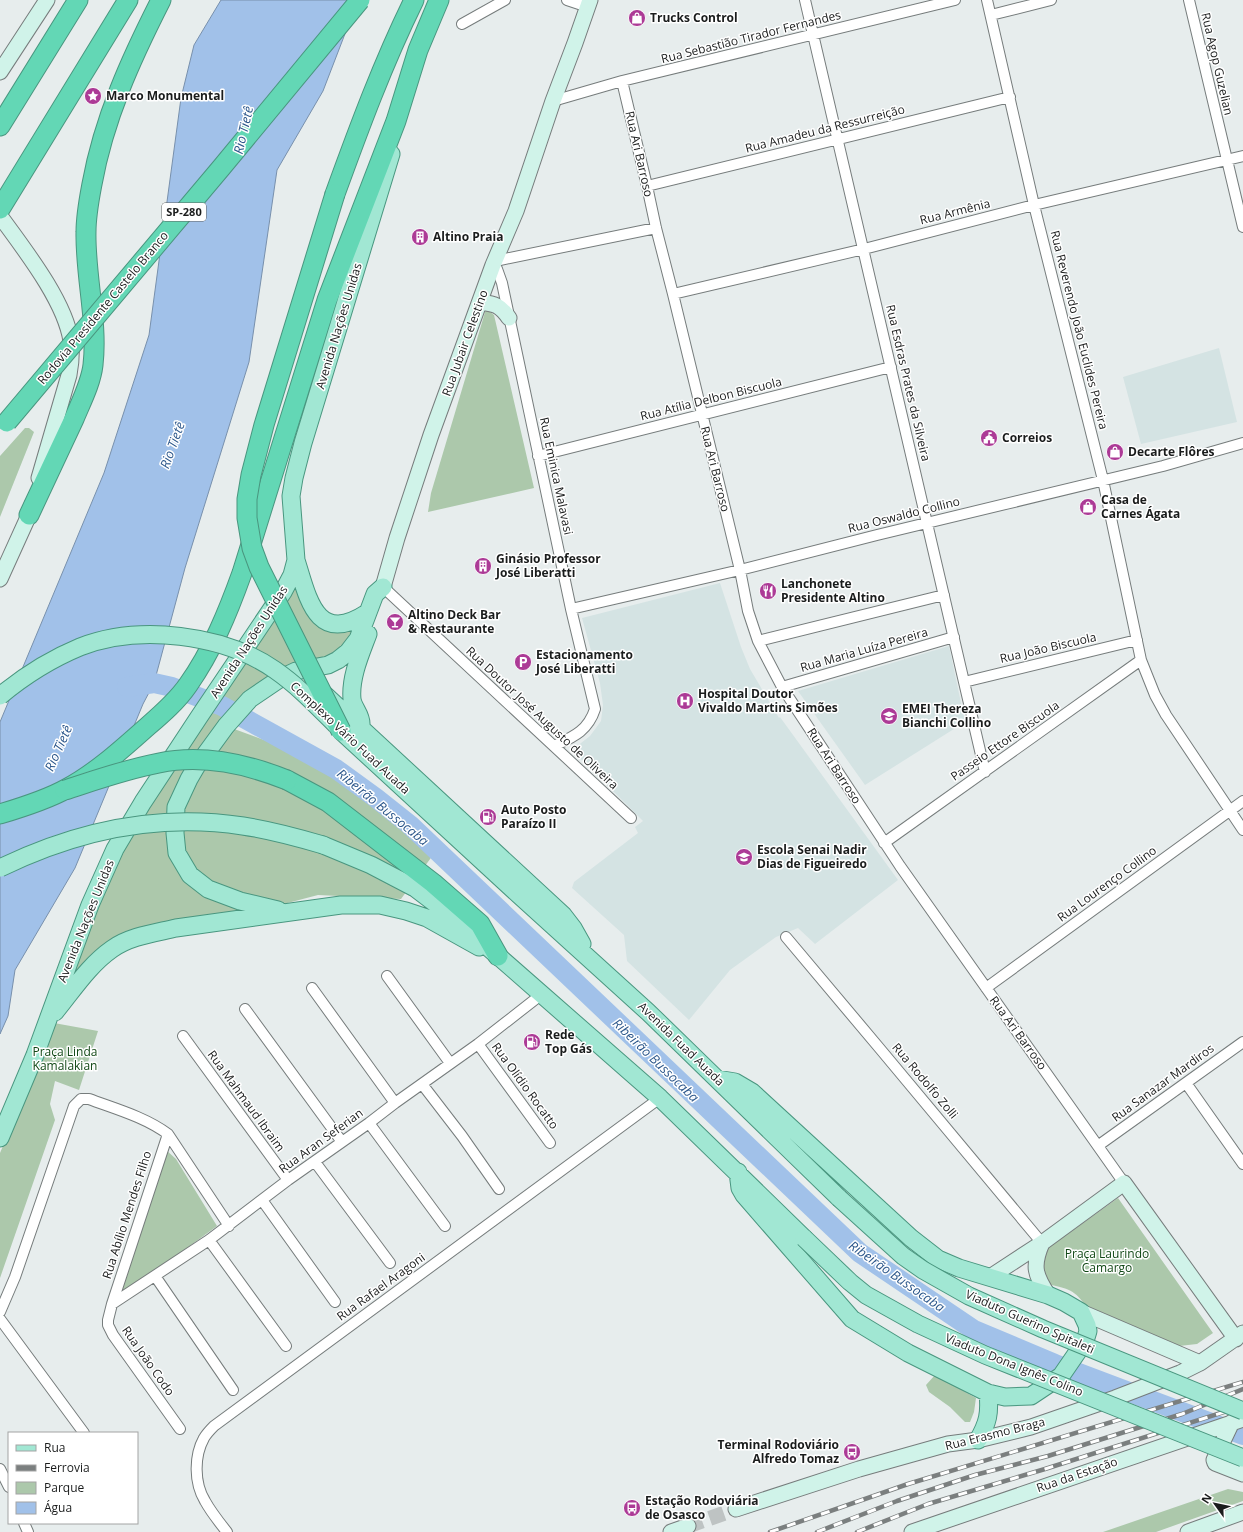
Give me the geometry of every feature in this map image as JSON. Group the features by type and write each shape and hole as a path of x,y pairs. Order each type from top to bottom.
{"highway":[{"path":"0,126 78,0"},
{"path":"0,209 128,0"},
{"path":"29,515 90,379 94,351 86,231 87,214 96,164 104,132 124,77 161,0"},
{"name":"Rodovia Presidente Castelo Branco","path":"4,426 360,0"},
{"path":"341,731 259,567 252,548 247,518 247,498 251,475 264,425 335,194 362,119 396,38 414,0"},
{"name":"Avenida Nações Unidas","path":"396,121 418,50 439,0"},
{"path":"65,790 102,765 175,701 187,686 219,631 230,608 242,573 327,300 396,121"},
{"path":"0,814 65,790 159,763 211,760 246,766 287,780 328,802 434,883 480,924 498,956"}],"main road":[{"path":"0,72 47,0"},
{"name":"Rua Jubair Celestino","path":"383,587 414,486 494,263 516,211 553,101 554,80 579,1"},
{"name":"Avenida Nações Unidas","path":"0,1138 35,1055 90,904 115,849 143,802 283,592 292,575 296,560 292,502 294,478 303,443 387,170 393,144 396,121"},
{"path":"0,216 27,252 54,298 65,322 71,346 69,375 29,515 0,579"},
{"path":"480,302 492,304 502,308 509,318"},
{"path":"296,560 315,613 323,620 333,623 347,623 355,621 367,613"},
{"path":"288,913 240,901 208,888 190,875 177,853 175,833 176,807 189,779 226,726 250,699 281,678 296,670 328,664 338,660 348,652 358,639 375,594 383,587"},
{"path":"361,729 361,720 353,705 352,688 360,655 383,587"},
{"name":"Complexo Vário Fuad Auada","path":"0,696 48,662 81,647 108,640 134,636 174,635 225,646 252,657 274,670 302,690 341,731 518,895"},
{"path":"296,670 334,702 361,729 563,915 588,956"},
{"path":"0,868 30,853 98,832 145,823 190,822 243,826 284,834 323,845 371,864 414,888 457,920 660,1098 738,1172 740,1188 744,1196 852,1319 908,1353 988,1393 1005,1397 1031,1396 1066,1370 1085,1341 1088,1332 1085,1318 1081,1312"},
{"name":"Avenida Fuad Auada","path":"518,895 588,956 648,1012 839,1198"},
{"path":"45,1026 94,963 113,948 130,940 176,928 341,906 380,905 427,918 468,942 498,956"},
{"path":"718,1079 735,1082 752,1092 910,1238 938,1259 959,1268 1048,1295 1081,1312 1200,1363"},
{"name":"Viaduto Dona Ignês Colino","path":"738,1172 804,1238 850,1282 866,1295 918,1324 985,1355 1243,1458"},
{"path":"990,1277 1042,1243 1124,1183"},
{"name":"Rua Ari Barroso","path":"1124,1183 1239,1336"},
{"name":"Viaduto Guerino Spitaleti","path":"839,1198 884,1240 923,1270 969,1296 1043,1329 1234,1422"},
{"path":"1042,1243 1036,1258 1036,1271 1038,1281 1048,1295"},
{"name":"Rua Erasmo Braga","path":"736,1510 859,1469 948,1444 978,1440 1031,1427 1180,1373 1200,1363 1239,1336"},
{"path":"978,1440 986,1427 989,1414 988,1393"},
{"path":"1234,1422 1214,1460 1215,1463 1243,1474"},
{"name":"Rua da Estação","path":"912,1532 1234,1422"},
{"path":"1188,1532 1243,1512"},
{"path":"671,1532 688,1526"}],"street":[{"path":"462,24 505,0"},
{"name":"Rua Esdras Prates da Silveira","path":"805,0 839,140 985,772"},
{"name":"Rua Sebastião Tirador Fernandes","path":"553,101 622,81 955,0"},
{"name":"Rua Reverendo João Euclides Pereira","path":"987,0 1034,205 1103,480 1141,660 1155,694 1166,715 1243,830"},
{"path":"991,15 1051,0"},
{"name":"Rua Agop Guzelian","path":"1189,0 1243,227"},
{"name":"Rua Ari Barroso","path":"622,81 656,228 740,570 748,611 758,641 782,687 884,843 1099,1145 1124,1183"},
{"name":"Rua Amadeu da Ressurreição","path":"647,186 1010,97"},
{"name":"Rua Armênia","path":"673,294 864,249 1034,205 1243,156"},
{"path":"494,263 656,228"},
{"name":"Rua Eminica Malavasi","path":"494,263 502,283 571,609 594,709 593,715 582,732 554,746"},
{"name":"Rua Atília Delbon Biscuola","path":"538,456 891,367"},
{"name":"Rua Oswaldo Collino","path":"571,609 740,570 1163,466 1243,444"},
{"name":"Rua Doutor José Augusto de Oliveira","path":"383,587 631,818"},
{"path":"758,641 944,595"},
{"name":"Rua Maria Luíza Pereira","path":"782,687 954,637"},
{"name":"Rua João Biscuola","path":"964,682 1137,640"},
{"name":"Passeio Ettore Biscuola","path":"884,843 1141,660"},
{"name":"Rua Lourenço Collino","path":"986,988 1243,801"},
{"name":"Rua Rodolfo Zolli","path":"786,938 882,1050 1042,1243"},
{"path":"387,976 450,1064"},
{"path":"312,988 395,1103"},
{"name":"Rua Aran Seferian","path":"112,1304 229,1226 288,1180 478,1044 542,994"},
{"path":"245,1009 342,1142"},
{"name":"Rua Mahmaud Ibraim","path":"183,1036 288,1180"},
{"name":"Rua Sanazar Mardiros","path":"1099,1145 1243,1042"},
{"name":"Rua Olídio Rocatto","path":"478,1044 550,1143"},
{"path":"1186,1083 1243,1164"},
{"path":"422,1084 462,1136 499,1189"},
{"name":"Rua Rafael Aragoni","path":"227,1532 204,1500 198,1484 197,1465 199,1450 205,1436 214,1426 660,1098"},
{"path":"0,1312 14,1277 74,1106 81,1099 89,1099 146,1120 168,1134 229,1226"},
{"path":"368,1123 445,1226"},
{"name":"Rua Abílio Mendes Filho","path":"112,1304 168,1134"},
{"path":"315,1162 390,1263"},
{"path":"262,1200 335,1302"},
{"path":"209,1240 286,1346"},
{"path":"154,1276 233,1390"},
{"name":"Rua João Codo","path":"112,1304 108,1325 113,1335 180,1429"},
{"path":"0,1319 83,1432"},
{"path":"0,1469 8,1486"}],"shaded area":[{"path":"1219,348 1237,422 1141,444 1123,377"},
{"name":"Escola Senai Nadir Dias de Figueiredo","path":"720,583 741,647 750,669 779,718 780,717 898,880 815,944 798,928 776,937 730,970 689,1020 627,961 624,935 572,888 574,882 638,833 635,827 643,821 572,750 590,736 601,721 603,705 600,683 582,618"},
{"name":"EMEI Thereza Bianchi Collino","path":"949,646 965,722 865,785 798,691"}],"green space":[{"path":"486,309 494,315 534,488 428,512 431,493"},
{"path":"25,428 29,428 34,432 0,517 0,456"},
{"path":"292,575 315,613 355,621 348,652 296,671 226,726 299,753 374,803 433,855 401,899 318,895 219,921 130,940 45,1026 90,905"},
{"name":"Praça Linda Kamalakian","path":"54,1023 98,1031 79,1090 55,1081 50,1104 55,1120 0,1278 0,1153"},
{"path":"166,1150 176,1159 217,1226 124,1294 120,1295"},
{"name":"Praça Laurindo Camargo","path":"1118,1198 1213,1333 1197,1344 1170,1347 1087,1308 1075,1293 1061,1287 1048,1284 1041,1272 1045,1250"},
{"path":"935,1375 976,1398 974,1412 970,1422 965,1422 950,1407 929,1392 926,1385"},
{"path":"1228,1489 1243,1492 1243,1501 1156,1532 1103,1532"}],"water":[{"name":"Rio Tietê","path":"221,0 358,0 323,91 277,170 249,362 185,568 154,683 143,704 75,868 15,970 8,1016 0,1034 0,722 104,473 149,335 181,98 194,45"}],"waterway":[{"name":"Ribeirão Bussocaba","path":"127,687 154,683 172,687 222,706 336,769 376,798 410,825 860,1253 974,1330 1055,1364 1243,1435"}],"tunnel":[{"path":"688,1526 736,1509"}],"railway":[{"path":"770,1532 908,1484 1243,1382"},
{"path":"817,1532 897,1501 975,1475 1048,1456 1182,1414 1243,1389"},
{"path":"857,1532 928,1504 1045,1469 1243,1406"}],"place":[{"name":"Trucks Control","path":"637,18"},
{"name":"Marco Monumental","path":"93,96"},
{"name":"Altino Praia","path":"420,237"},
{"name":"Correios","path":"989,438"},
{"name":"Decarte Flôres","path":"1115,452"},
{"name":"Casa de Carnes Ágata","path":"1088,507"},
{"name":"Ginásio Professor José Liberatti","path":"483,566"},
{"name":"Lanchonete Presidente Altino","path":"768,591"},
{"name":"Altino Deck Bar & Restaurante","path":"395,622"},
{"name":"Estacionamento José Liberatti","path":"523,662"},
{"name":"Hospital Doutor Vivaldo Martins Simões","path":"685,701"},
{"name":"EMEI Thereza Bianchi Collino","path":"889,716"},
{"name":"Auto Posto Paraízo II","path":"488,817"},
{"name":"Escola Senai Nadir Dias de Figueiredo","path":"744,857"},
{"name":"Rede Top Gás","path":"532,1042"},
{"name":"Terminal Rodoviário Alfredo Tomaz","path":"852,1452"},
{"name":"Estação Rodoviária de Osasco","path":"632,1508"}]}
